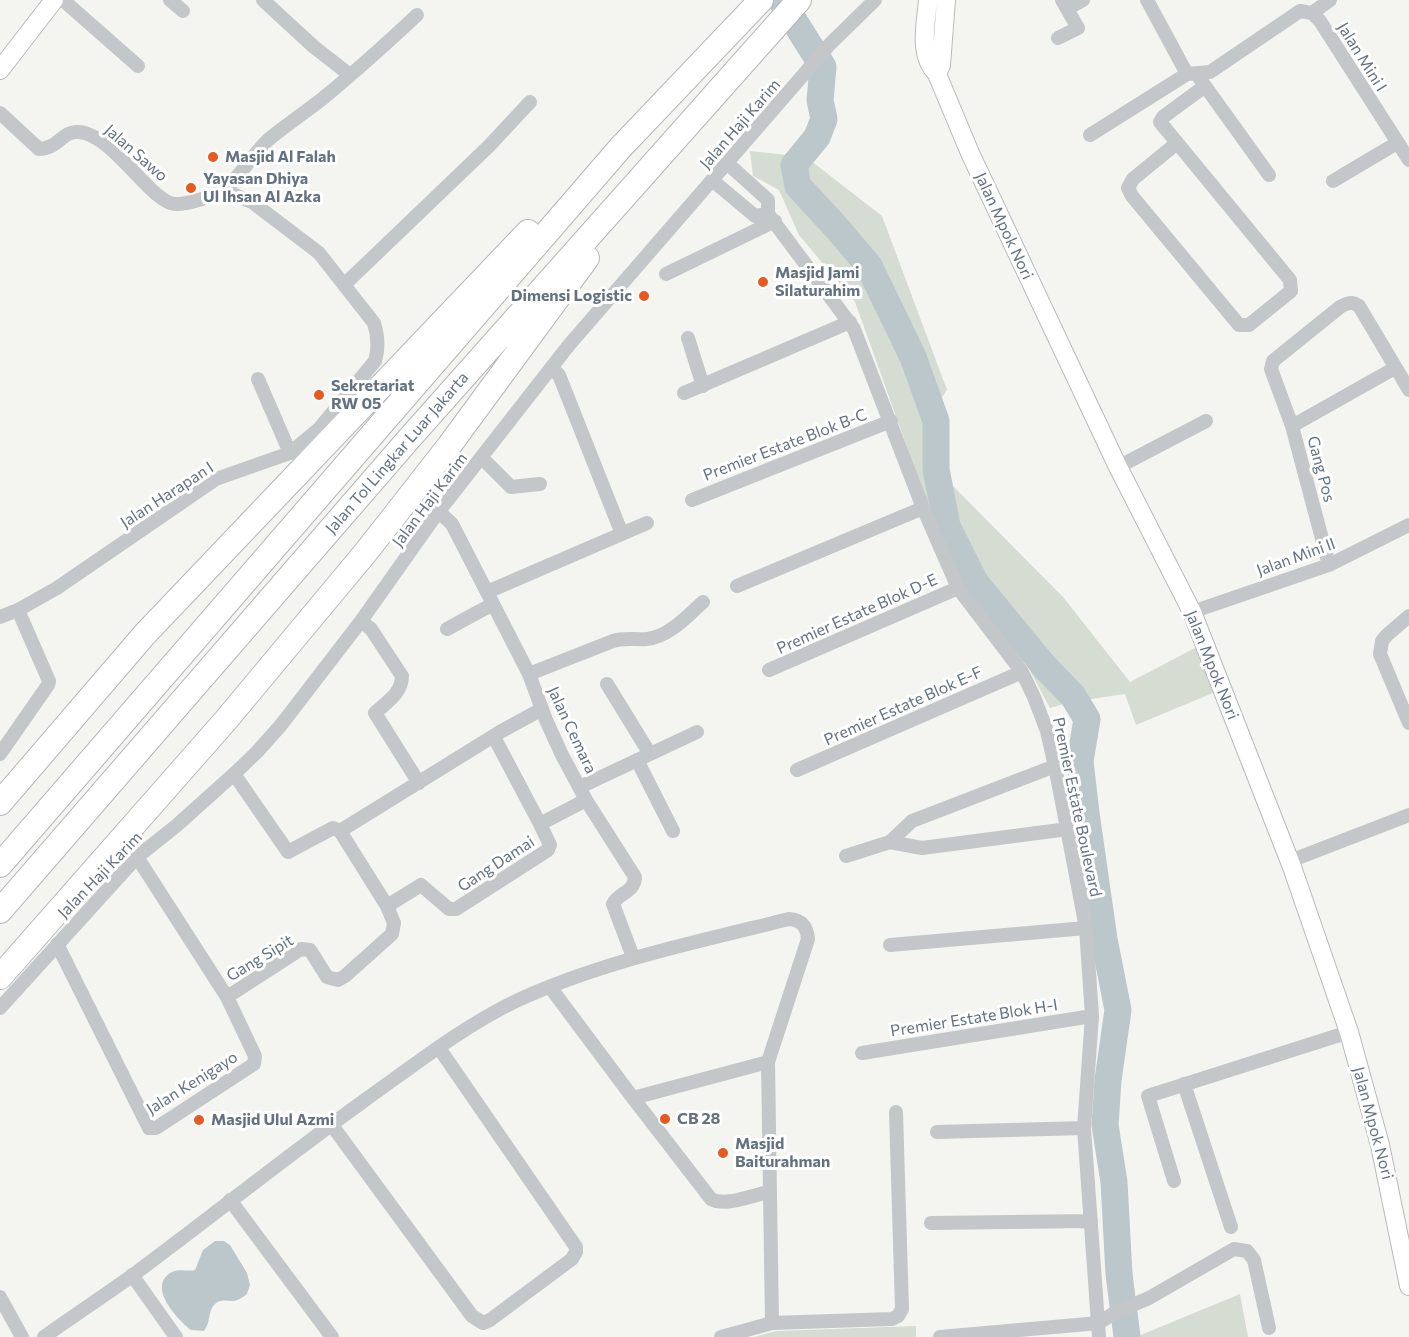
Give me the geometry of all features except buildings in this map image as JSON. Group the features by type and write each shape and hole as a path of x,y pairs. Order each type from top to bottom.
{"highway":[{"name":"Jalan Tol Lingkar Luar Jakarta","path":"0,911 407,441 799,0"},
{"name":"Jalan Tol Lingkar Luar Jakarta","path":"0,865 621,147 754,8"},
{"path":"0,977 226,720 366,552 449,446 681,131"},
{"path":"0,803 145,634 212,563 522,236 621,147"}],"main road":[{"path":"2,61 54,0"},
{"path":"915,0 925,50"},
{"path":"925,50 928,0"},
{"path":"938,74 941,65 946,0"},
{"name":"Jalan Mpok Nori","path":"925,50 930,67 938,74 970,153 1118,467 1192,612 1291,864 1349,1032 1380,1145 1409,1286"}],"street":[{"path":"63,0 138,66"},
{"path":"170,0 183,11"},
{"path":"263,0 314,48 350,75"},
{"name":"Jalan Haji Karim","path":"0,1008 137,857 176,826 234,774 281,725 361,621 439,512 551,368 830,44 875,0"},
{"path":"1058,39 1078,28 1064,4 1083,0"},
{"path":"1147,0 1192,74 1205,86 1269,175"},
{"path":"1090,135 1192,74 1210,72 1300,11 1312,13 1330,0"},
{"name":"Jalan Mini I","path":"1312,13 1320,21 1409,160"},
{"path":"225,191 268,140 350,75 417,15"},
{"path":"1177,143 1133,179 1128,188 1132,196 1239,325 1249,325 1291,291 1290,280 1160,122 1160,119 1205,86"},
{"path":"345,284 489,146 530,102"},
{"name":"Jalan Sawo","path":"0,113 39,149 49,149 73,132 89,134 112,150 163,199 169,202 183,203 225,191"},
{"path":"1333,181 1397,143"},
{"name":"Premier Estate Boulevard","path":"727,163 768,200 771,218 850,322 891,421 923,508 958,588 1022,672 1047,731 1086,928 1092,1016 1084,1128 1100,1337"},
{"path":"712,180 754,216 771,218"},
{"name":"Jalan Harapan I","path":"0,616 18,610 57,588 216,479 290,453 319,429 375,361 378,336 374,323 319,253 252,202 225,191"},
{"path":"666,274 752,232 771,218"},
{"path":"1292,426 1271,369 1273,361 1340,307 1351,303 1359,306 1409,390"},
{"path":"684,393 850,322"},
{"path":"688,338 704,386"},
{"path":"551,368 559,375 622,534"},
{"name":"Gang Pos","path":"1329,565 1292,426 1395,368"},
{"path":"258,379 290,453"},
{"name":"Premier Estate Blok B-C","path":"692,500 891,421"},
{"path":"1118,467 1206,422"},
{"path":"482,458 511,487 540,484"},
{"path":"737,586 923,508"},
{"name":"Jalan Cemara","path":"439,512 452,524 529,674 553,737 583,794 635,877 632,887 613,904 633,957"},
{"path":"447,629 490,598 647,523"},
{"name":"Jalan Mini II","path":"1192,612 1329,565 1409,525"},
{"name":"Premier Estate Blok D-E","path":"769,670 958,588"},
{"path":"529,674 613,641 627,638 648,639 659,635 681,622 703,602"},
{"path":"0,754 49,681 18,610"},
{"path":"1409,616 1382,641 1380,654 1409,723"},
{"path":"361,621 371,629 402,676 399,690 376,712 418,783"},
{"name":"Premier Estate Blok E-F","path":"797,770 1022,672"},
{"path":"607,684 644,757 673,831"},
{"path":"340,831 542,709"},
{"name":"Gang Damai","path":"387,906 421,885 449,909 456,909 548,850 550,845 540,824 583,794 644,757 697,732"},
{"path":"494,737 540,824"},
{"path":"846,856 890,842 912,821 1055,766"},
{"path":"234,774 288,852 333,828 340,831 387,906"},
{"path":"1291,864 1409,814"},
{"path":"1291,864 1409,824"},
{"path":"890,842 922,848 1068,829"},
{"name":"Jalan Kenigayo","path":"57,944 147,1126 152,1129 254,1064 255,1056 226,997 137,857"},
{"name":"Gang Sipit","path":"226,997 302,949 310,950 327,977 338,980 392,934 394,923 387,906"},
{"path":"44,1337 132,1275 331,1124 439,1048 497,1012 550,987 633,957 789,919 804,925 807,943 768,1062 772,1323"},
{"path":"890,945 1086,928"},
{"path":"550,987 711,1199 723,1202 769,1192"},
{"name":"Premier Estate Blok H-I","path":"862,1053 1092,1016"},
{"path":"1174,1181 1148,1096 1349,1032"},
{"path":"331,1124 472,1316 483,1323 490,1320 572,1259 576,1247 439,1048"},
{"path":"633,1098 768,1062"},
{"path":"1184,1084 1231,1227"},
{"path":"721,1337 772,1323 892,1319 901,1312 896,1112"},
{"path":"937,1132 1084,1128"},
{"path":"230,1200 332,1337"},
{"path":"931,1223 1091,1221"},
{"path":"940,1337 1099,1323 1114,1313 1149,1298 1234,1249 1247,1251 1254,1260 1269,1328"},
{"path":"132,1275 176,1337"},
{"path":"0,1297 22,1337"}],"shaded area":[{"path":"750,151 806,157 882,216 947,390 935,407 952,485 1063,597 1130,682 1197,647 1213,693 1136,725 1125,694 1071,702 1050,708 1026,663 972,602 950,567 855,302 799,235 779,190 753,176"},
{"path":"215,1241 224,1241 230,1245 247,1273 250,1285 247,1294 241,1298 234,1301 219,1301 214,1305 204,1331 191,1330 166,1302 162,1285 165,1278 172,1272 195,1270 203,1250"},
{"path":"1240,1294 1248,1337 1136,1337"},
{"path":"916,1326 916,1337 754,1337 776,1331"}],"waterway":[{"path":"781,0 823,67 820,100 824,119 817,137 794,165 798,186 869,266 913,357 936,421 936,469 947,526 975,582 1044,666 1073,696 1087,719 1080,761 1104,939 1118,1010 1108,1080 1105,1125 1114,1182 1119,1274 1127,1337"}],"place":[{"name":"Masjid Al Falah","path":"213,157"},
{"name":"Yayasan Dhiya Ul Ihsan Al Azka","path":"191,188"},
{"name":"Masjid Jami Silaturahim","path":"763,282"},
{"name":"Dimensi Logistic","path":"644,296"},
{"name":"Sekretariat RW 05","path":"319,395"},
{"name":"CB 28","path":"665,1119"},
{"name":"Masjid Ulul Azmi","path":"199,1120"},
{"name":"Masjid Baiturahman","path":"723,1153"}]}
